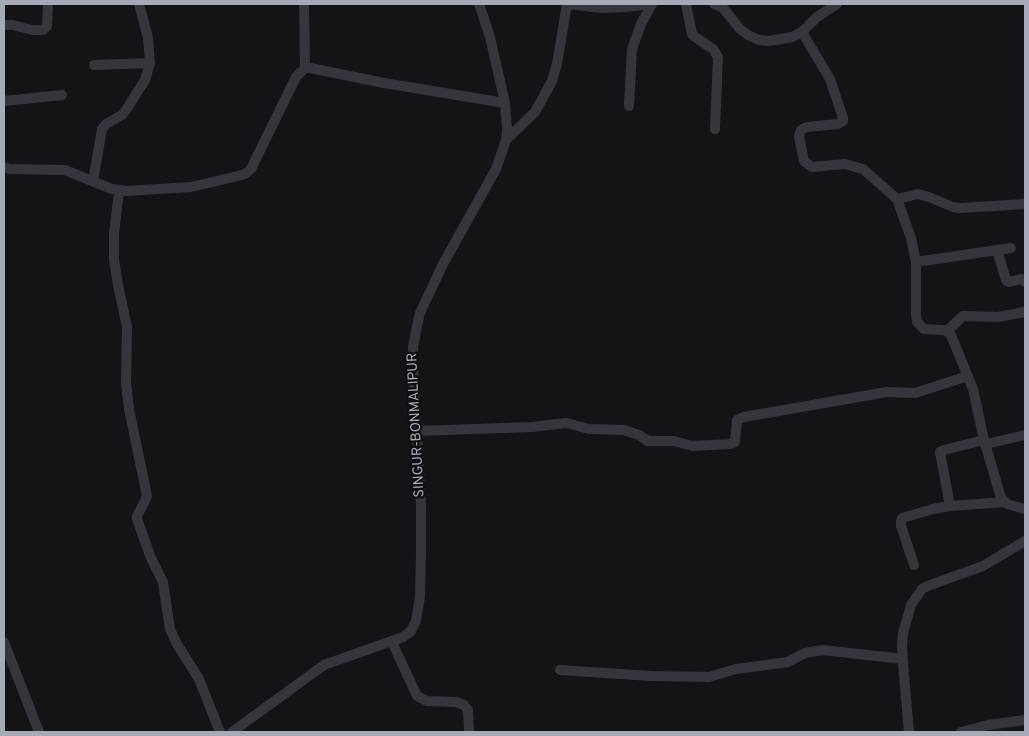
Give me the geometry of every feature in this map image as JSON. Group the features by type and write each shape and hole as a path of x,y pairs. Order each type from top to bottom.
{"street":[{"path":"4,25 44,30 47,26 48,4"},
{"path":"93,181 102,129 126,110 145,80 150,63 150,44 139,4"},
{"path":"304,4 305,68"},
{"name":"SINGUR-BONMALIPUR","path":"232,732 324,664 403,637 411,631 416,621 420,597 421,505 413,347 420,313 443,264 496,169 506,140 505,103 490,37 479,4"},
{"path":"506,140 535,112 552,81 557,64 567,4 602,8 652,4"},
{"path":"629,106 632,49 640,24 652,4"},
{"path":"686,4 692,34 713,48 718,57 715,129"},
{"path":"714,4 723,8 740,29 759,40 768,41 782,40 802,32 817,16 837,4"},
{"path":"802,32 830,79 844,118 844,121 838,124 807,127 801,130 799,136 804,160 812,167 845,164 863,169 897,200 911,238 916,262 917,322 924,329 948,332"},
{"path":"94,65 150,63"},
{"path":"4,167 9,169 65,170 119,191 191,187 245,174 254,164 296,77 305,68 315,68 384,83 505,103"},
{"path":"4,101 62,95"},
{"path":"119,191 114,234 114,260 127,327 126,382 129,409 146,496 137,519 151,558 163,582 170,629 203,688 220,732"},
{"path":"897,200 918,194 960,208 1025,204"},
{"path":"916,262 1011,248"},
{"path":"996,250 1006,280 1009,282 1022,279 1025,282"},
{"path":"948,332 963,316 998,317 1025,312"},
{"path":"948,332 957,348 968,376 977,403 985,442 1001,498 1005,502"},
{"path":"417,431 532,427 566,423 589,429 624,430 639,435 648,441 674,440 692,446 730,444 735,442 737,420 744,417 887,392 915,393 968,376"},
{"path":"950,506 940,452 1025,435"},
{"path":"914,565 901,521 905,517 950,506 1005,502 1025,509"},
{"path":"909,732 903,659 903,633 911,605 922,590 930,585 983,566 1025,541"},
{"path":"4,642 38,732"},
{"path":"392,642 417,696 427,701 464,704 468,710 469,732"},
{"path":"560,670 651,676 709,677 746,667 788,662 813,651 822,650 903,659"},
{"path":"961,732 988,725 1025,720"}]}
